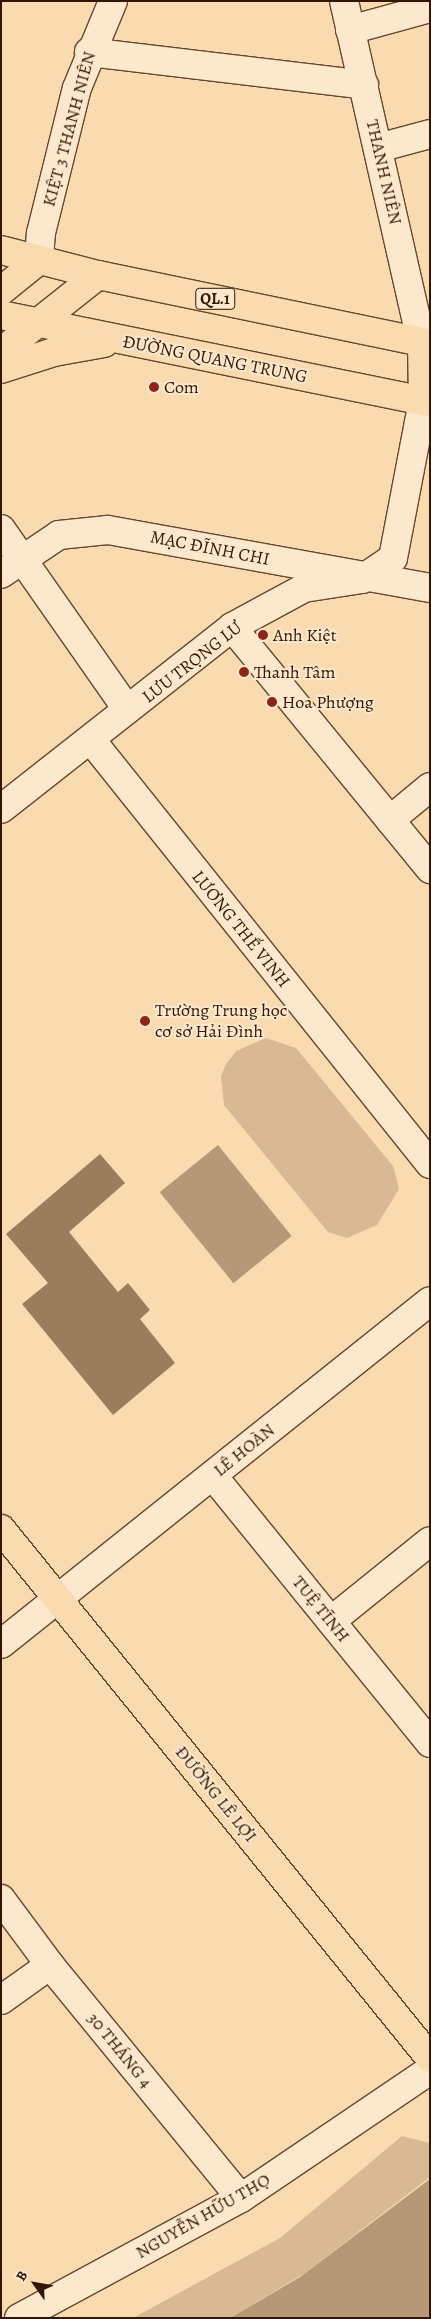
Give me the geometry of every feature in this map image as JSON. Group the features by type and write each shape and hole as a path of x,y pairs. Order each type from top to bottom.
{"main road":[{"name":"QL.1","path":"1,250 98,275 426,344"},
{"path":"1,291 39,260"},
{"path":"1,352 98,275"},
{"name":"ĐƯỜNG QUANG TRUNG","path":"1,315 131,343 427,401"},
{"path":"1,369 68,348 131,343"},
{"path":"426,344 427,401"},
{"name":"ĐƯỜNG LÊ LỢI","path":"1,1529 430,2058"}],"street":[{"name":"KIỆT 3 THANH NIÊN","path":"39,260 41,233 89,52 113,1"},
{"name":"THANH NIÊN","path":"344,1 426,344"},
{"path":"350,30 430,8"},
{"path":"89,52 364,85"},
{"path":"378,148 430,134"},
{"name":"LƯU TRỌNG LƯ","path":"1,809 232,627 304,588 362,579 393,558 427,401"},
{"path":"1,529 11,566 127,710"},
{"name":"MẠC ĐĨNH CHI","path":"11,566 59,535 108,530 175,539 362,579 430,588"},
{"path":"232,627 430,869"},
{"name":"LƯƠNG THẾ VINH","path":"90,740 430,1164"},
{"path":"390,820 430,787"},
{"name":"LÊ HOÀN","path":"1,1644 59,1600 430,1301"},
{"name":"TUỆ TĨNH","path":"213,1476 430,1743"},
{"path":"331,1621 430,1541"},
{"name":"30 THÁNG 4","path":"1,1899 50,1965 241,2198"},
{"path":"1,2000 50,1965"},
{"name":"NGUYỄN HỮU THỌ","path":"19,2318 241,2198 430,2070"}],"shaded area":[{"path":"266,1038 296,1048 393,1166 399,1189 377,1225 347,1238 328,1232 224,1105 221,1076 226,1064 236,1051"},
{"path":"218,1145 292,1236 233,1283 160,1192"},
{"path":"402,2136 430,2143 430,2177 305,2273 230,2318 133,2318 280,2238"},
{"path":"430,2179 430,2318 230,2318 300,2277"}],"building":[{"path":"100,1154 125,1183 69,1232 118,1292 128,1283 150,1310 140,1319 175,1363 113,1415 22,1304 48,1283 6,1234"}],"place":[{"name":"Com","path":"154,387"},
{"name":"Anh Kiệt","path":"263,635"},
{"name":"Thanh Tâm","path":"244,672"},
{"name":"Hoa Phượng","path":"272,702"},
{"name":"Trường Trung học cơ sở Hải Đình","path":"145,1021"}]}
